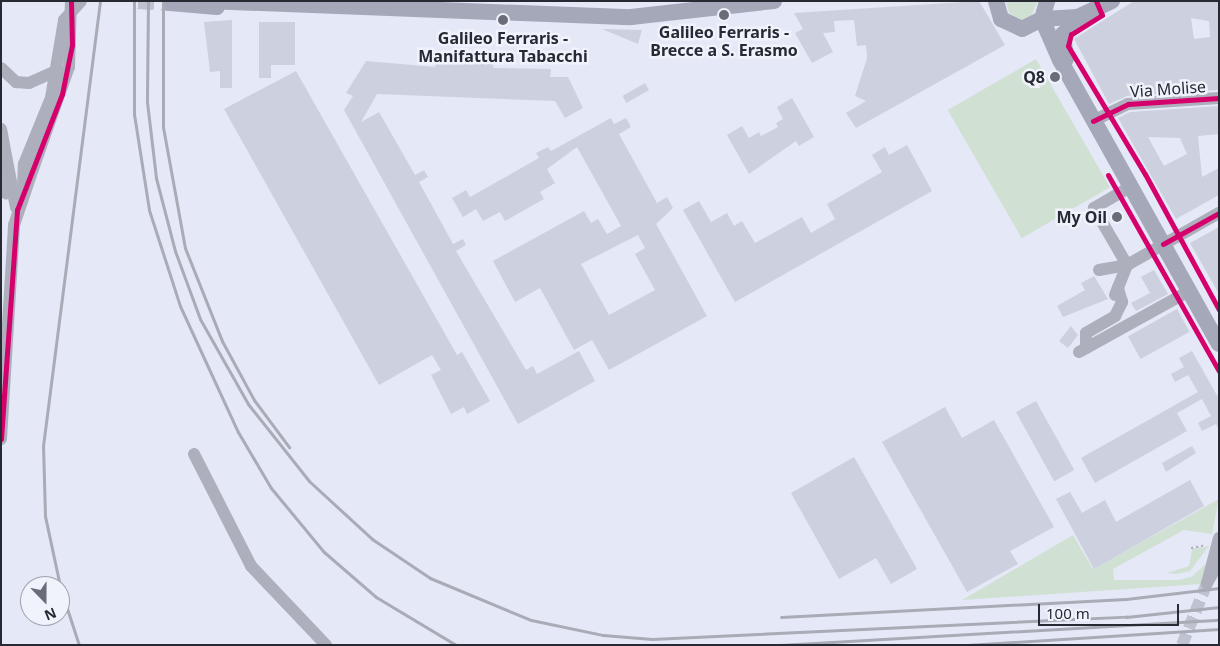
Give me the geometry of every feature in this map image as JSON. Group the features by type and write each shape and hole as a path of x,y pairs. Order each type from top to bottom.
{"main road":[{"path":"207,1 227,5"},
{"path":"170,3 631,17 667,6 774,1"},
{"path":"1047,1 1042,19 1060,60 1219,344"},
{"path":"1076,87 1062,39 1094,12 1112,1"},
{"path":"995,2 1004,22 1022,29 1060,60"},
{"path":"1022,29 1042,19 1094,12"}],"street":[{"path":"1,439 14,225 23,192 69,67 71,1"},
{"path":"23,192 24,164 58,70 64,20 81,1"},
{"path":"1,68 16,82 42,81 58,70"},
{"name":"Via Molise","path":"1093,121 1128,104 1219,98"},
{"path":"1,129 17,210"},
{"path":"1,169 14,225"},
{"path":"1127,265 1094,208 1130,187"},
{"path":"1099,270 1127,265 1219,212"},
{"path":"1127,265 1116,293 1122,302 1116,316 1086,333 1082,350 1189,291"},
{"path":"194,454 251,566 326,645"},
{"path":"1219,530 1207,583 1219,562"}],"green space":[{"path":"1006,1 1037,1 1037,3 1031,16 1022,20 1009,13"},
{"path":"1036,59 1110,187 1022,238 948,110"},
{"path":"1219,499 1212,534 1184,530 1113,569 1114,580 1178,580 1191,577 1206,564 1201,584 962,600 1073,535 1093,569"},
{"path":"1209,546 1190,571 1177,574 1167,573 1189,566 1192,549"}],"building":[{"path":"979,1 1005,45 856,128 846,113 866,101 855,96 867,58 866,45 857,46 854,20 834,21 835,32 823,33 833,52 812,63 795,33 803,29 794,13"},
{"path":"1134,1 1219,1 1219,90 1127,96 1109,104 1074,39","holes":["1191,18 1209,21 1210,37 1194,39"]},
{"path":"232,20 232,88 220,88 220,71 210,72 204,22"},
{"path":"259,22 295,22 295,65 271,65 271,78 259,78"},
{"path":"602,29 642,30 638,44"},
{"path":"366,61 435,67 436,63 494,63 493,68 551,69 550,77 568,77 583,108 565,118 555,101 377,94 361,122 379,112 415,175 424,170 428,177 419,182 453,244 463,239 466,245 456,251 526,370 533,366 537,374 579,351 595,381 518,424 344,110 353,96 346,93"},
{"path":"296,71 457,355 462,352 490,401 467,414 464,407 451,414 431,375 441,370 432,355 379,385 224,109"},
{"path":"645,83 649,90 626,103 622,96"},
{"path":"792,98 814,137 799,146 796,141 749,174 727,135 742,126 749,138 759,132 761,136 778,127 776,123 783,119 777,107"},
{"path":"1219,106 1219,134 1198,136 1202,177 1219,168 1219,195 1176,219 1118,118 1130,112","holes":["1148,137 1180,138 1187,154 1164,166"]},
{"path":"611,118 614,124 626,118 631,127 619,134 657,203 667,197 673,208 656,224 707,316 609,370 592,340 574,350 540,288 515,302 493,261 584,211 591,223 598,219 607,234 621,226 577,147 547,169 555,183 540,192 544,199 505,221 500,212 483,221 476,209 463,217 452,198 466,190 470,197 539,158 536,153 548,147 551,151","holes":["638,235 645,248 635,254 655,290 609,315 581,264"]},
{"path":"907,145 932,191 735,302 683,210 699,201 711,222 727,213 734,226 742,221 755,243 802,217 811,233 835,219 827,204 882,172 872,155 885,147 889,155"},
{"path":"1219,227 1219,294 1190,243"},
{"path":"1154,270 1168,294 1136,311 1131,303 1150,293 1141,277"},
{"path":"1094,276 1108,299 1063,317 1057,306 1085,290 1081,283"},
{"path":"1177,309 1190,332 1141,359 1128,336"},
{"path":"1071,326 1078,335 1068,348 1059,341"},
{"path":"1192,351 1219,399 1219,429 1216,424 1202,431 1198,423 1211,416 1202,399 1177,413 1187,431 1095,483 1081,458 1198,392 1188,375 1175,382 1171,374 1184,367 1179,358"},
{"path":"1036,401 1074,470 1054,481 1016,412"},
{"path":"945,407 962,438 994,420 1054,527 1010,551 1018,564 967,592 882,442"},
{"path":"1192,446 1196,453 1166,472 1162,463"},
{"path":"854,457 917,569 891,584 876,558 839,579 791,493"},
{"path":"1190,480 1204,506 1094,569 1056,499 1070,492 1082,513 1105,500 1116,522"}],"tunnel":[{"path":"138,1 170,3"},
{"path":"1182,645 1207,583"}],"railway":[{"path":"58,576 45,516 43,446 100,1"},
{"path":"134,1 134,114 149,210 180,306 238,432 271,488 324,552 376,597 456,645"},
{"path":"148,1 147,102 156,178 175,251 200,319 248,404 309,481 372,539 430,578 531,620 603,635 652,639 1126,617 1219,607"},
{"path":"163,1 163,127 185,248 222,341 254,400 289,447"},
{"path":"781,617 1126,599 1219,588"},
{"path":"70,618 79,645"},
{"path":"780,645 1219,620"},
{"path":"967,645 1219,629"}],"cycle path":[{"path":"1,439 17,210 62,94 72,45 71,1"},
{"path":"1096,1 1102,15 1071,34 1068,46 1145,174 1219,310"},
{"path":"1093,121 1128,104 1219,98"},
{"path":"1108,175 1219,371"},
{"path":"1163,244 1219,213"}],"place":[{"name":"Galileo Ferraris - Brecce a S. Erasmo","path":"724,15"},
{"name":"Galileo Ferraris - Manifattura Tabacchi","path":"503,20"},
{"name":"Q8","path":"1055,77"},
{"name":"My Oil","path":"1117,217"}]}
